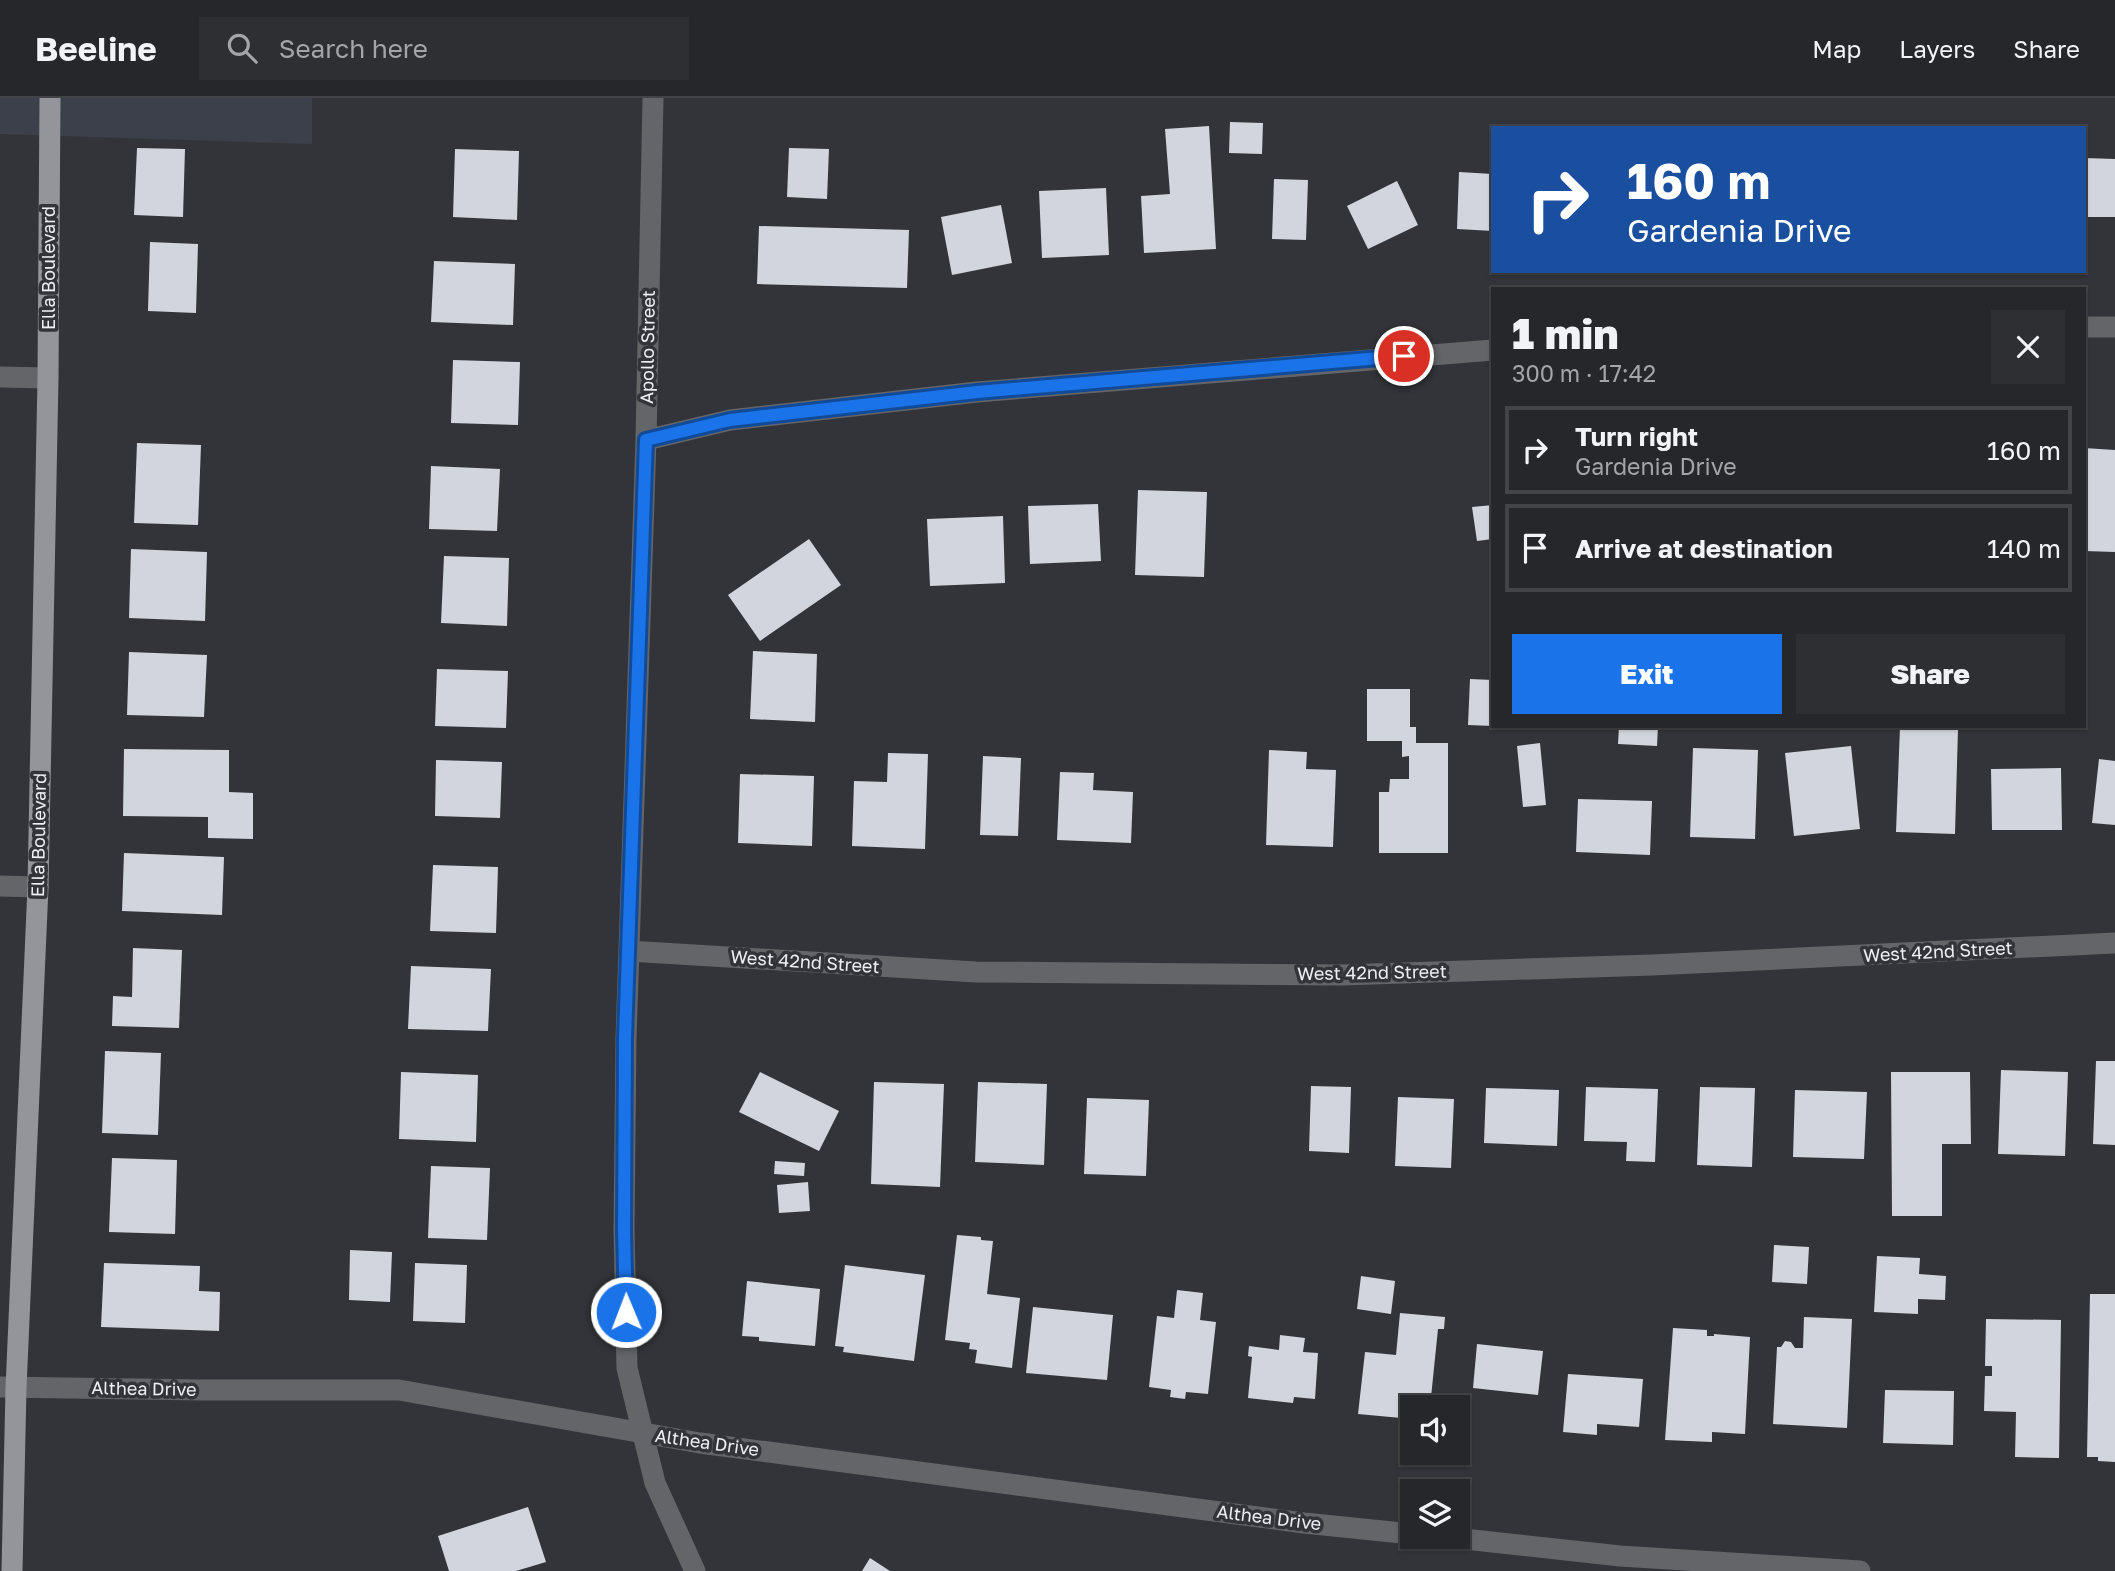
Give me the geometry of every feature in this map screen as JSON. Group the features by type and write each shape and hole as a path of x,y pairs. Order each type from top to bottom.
{"main road":[{"name":"Ella Boulevard","path":"12,1571 8,1387 38,887 48,378 50,98"}],"street":[{"name":"Apollo Street","path":"653,98 646,440 625,1038 627,1368 655,1483 695,1571"},
{"path":"2086,327 2115,327"},
{"path":"646,440 730,420 977,392 1491,350"},
{"path":"0,377 48,378"},
{"path":"0,886 38,887"},
{"name":"West 42nd Street","path":"629,951 976,972 1342,975 1665,965 2115,943"},
{"name":"Althea Drive","path":"8,1387 400,1391 699,1443 1304,1523 1400,1533"},
{"path":"1470,1540 1620,1556 1860,1571"}],"shaded area":[{"path":"0,98 312,98 312,144 0,134"}],"building":[{"path":"1230,122 1263,123 1262,154 1229,153"},
{"path":"1209,126 1216,249 1144,253 1141,196 1170,194 1165,129"},
{"path":"137,148 185,149 183,217 134,215"},
{"path":"789,148 829,149 827,199 787,197"},
{"path":"455,149 519,151 517,220 453,217"},
{"path":"2086,158 2115,159 2115,217 2086,217"},
{"path":"1459,172 1491,174 1491,231 1457,229"},
{"path":"1274,179 1308,180 1306,240 1272,239"},
{"path":"1397,181 1418,225 1368,249 1347,206"},
{"path":"1106,188 1109,255 1042,258 1039,191"},
{"path":"1001,205 1012,263 952,275 941,217"},
{"path":"759,226 909,230 907,288 757,284"},
{"path":"150,242 198,244 196,313 148,311"},
{"path":"434,261 515,264 513,325 431,322"},
{"path":"453,360 520,362 518,425 451,423"},
{"path":"137,443 201,445 198,525 134,523"},
{"path":"2086,448 2115,450 2115,552 2086,551"},
{"path":"431,466 500,469 497,531 429,529"},
{"path":"1138,490 1207,492 1204,577 1135,575"},
{"path":"1098,504 1101,561 1030,564 1028,506"},
{"path":"1491,505 1491,539 1477,541 1472,507"},
{"path":"1003,516 1005,583 930,586 927,519"},
{"path":"809,539 841,585 760,641 728,595"},
{"path":"131,549 207,552 205,621 129,618"},
{"path":"444,556 509,558 507,626 441,623"},
{"path":"753,651 817,654 815,722 750,719"},
{"path":"129,652 207,655 204,717 127,715"},
{"path":"437,669 508,671 506,728 435,726"},
{"path":"1470,679 1491,680 1491,726 1468,725"},
{"path":"1367,689 1410,689 1410,727 1416,727 1416,743 1448,743 1448,853 1379,853 1379,792 1389,792 1390,779 1409,779 1409,756 1402,757 1402,741 1367,741"},
{"path":"1619,728 1658,728 1657,746 1618,744"},
{"path":"1900,728 1958,729 1955,834 1896,832"},
{"path":"1540,743 1546,805 1523,807 1517,746"},
{"path":"1851,746 1860,829 1794,836 1785,753"},
{"path":"1693,748 1758,750 1755,839 1690,837"},
{"path":"124,749 229,750 229,792 253,793 253,839 208,838 208,817 123,816"},
{"path":"1269,750 1307,752 1306,769 1336,770 1333,847 1266,845"},
{"path":"888,753 928,754 925,849 852,846 854,781 887,782"},
{"path":"983,756 1021,758 1018,836 980,835"},
{"path":"2099,759 2115,761 2115,825 2092,823"},
{"path":"436,760 502,762 500,818 435,816"},
{"path":"2061,768 2062,830 1992,830 1991,769"},
{"path":"1060,772 1094,773 1093,790 1133,792 1131,843 1057,840"},
{"path":"740,774 814,776 812,846 738,843"},
{"path":"1578,799 1652,801 1650,855 1576,852"},
{"path":"124,853 224,857 222,915 122,911"},
{"path":"433,865 498,867 496,933 430,931"},
{"path":"133,948 182,950 179,1028 112,1026 113,996 132,997"},
{"path":"411,966 491,969 488,1031 408,1029"},
{"path":"105,1051 161,1053 158,1135 102,1133"},
{"path":"2096,1061 2115,1061 2115,1145 2093,1144"},
{"path":"2001,1070 2068,1072 2065,1156 1998,1154"},
{"path":"401,1072 478,1075 476,1142 399,1139"},
{"path":"760,1072 839,1111 819,1151 739,1112"},
{"path":"1891,1072 1970,1072 1971,1144 1942,1144 1942,1216 1892,1216"},
{"path":"874,1082 944,1084 940,1187 871,1184"},
{"path":"978,1082 1047,1084 1044,1165 975,1162"},
{"path":"1311,1086 1351,1087 1349,1153 1309,1151"},
{"path":"1586,1087 1658,1089 1655,1162 1626,1161 1627,1142 1584,1141"},
{"path":"1700,1087 1755,1088 1752,1167 1697,1165"},
{"path":"1486,1088 1559,1090 1557,1146 1484,1143"},
{"path":"1795,1090 1867,1092 1864,1159 1793,1157"},
{"path":"1398,1097 1454,1099 1451,1168 1395,1166"},
{"path":"1087,1098 1149,1100 1146,1176 1084,1174"},
{"path":"112,1158 177,1160 175,1234 109,1232"},
{"path":"775,1161 805,1163 804,1176 774,1174"},
{"path":"431,1166 490,1168 487,1240 428,1238"},
{"path":"808,1182 810,1211 779,1213 777,1185"},
{"path":"957,1235 993,1241 987,1294 1020,1298 1012,1368 975,1363 977,1350 969,1349 970,1343 945,1340"},
{"path":"1774,1245 1809,1247 1807,1284 1772,1282"},
{"path":"350,1250 392,1252 390,1302 349,1300"},
{"path":"1877,1256 1920,1258 1919,1274 1946,1276 1945,1300 1918,1299 1918,1314 1874,1312"},
{"path":"104,1263 200,1266 199,1291 220,1292 219,1331 101,1327"},
{"path":"415,1263 467,1265 465,1323 413,1321"},
{"path":"845,1265 925,1275 914,1361 843,1352 844,1347 835,1346"},
{"path":"1361,1276 1395,1281 1391,1314 1357,1309"},
{"path":"747,1281 820,1289 815,1346 759,1341 759,1337 742,1336"},
{"path":"1177,1290 1203,1293 1200,1320 1216,1322 1208,1394 1186,1392 1185,1399 1170,1397 1171,1390 1149,1387 1157,1316 1174,1318"},
{"path":"2090,1294 2115,1294 2115,1462 2087,1457"},
{"path":"1033,1307 1113,1315 1107,1380 1026,1373"},
{"path":"1400,1313 1445,1317 1444,1329 1438,1329 1431,1395 1400,1395 1400,1418 1358,1414 1365,1352 1396,1355"},
{"path":"1804,1317 1852,1319 1847,1428 1773,1424 1777,1347 1781,1347 1785,1341 1791,1342 1795,1348 1803,1348"},
{"path":"1986,1319 2061,1320 2059,1458 2015,1457 2016,1412 1984,1411 1985,1376 1992,1376 1992,1366 1985,1366"},
{"path":"1673,1328 1707,1330 1707,1336 1714,1334 1750,1337 1745,1434 1712,1432 1712,1442 1665,1440"},
{"path":"1280,1335 1305,1338 1303,1352 1318,1353 1315,1399 1294,1397 1293,1403 1248,1398 1252,1357 1248,1356 1249,1346 1279,1350"},
{"path":"1477,1344 1543,1351 1538,1395 1473,1388"},
{"path":"1568,1374 1643,1379 1639,1427 1597,1424 1597,1435 1563,1432"},
{"path":"1885,1390 1954,1391 1953,1445 1883,1443"},
{"path":"528,1507 546,1562 516,1571 449,1571 438,1536"},
{"path":"870,1558 890,1571 862,1571"}],"route":[{"path":"626,1312 625,1038 646,440 730,420 977,392 1404,356"}]}
